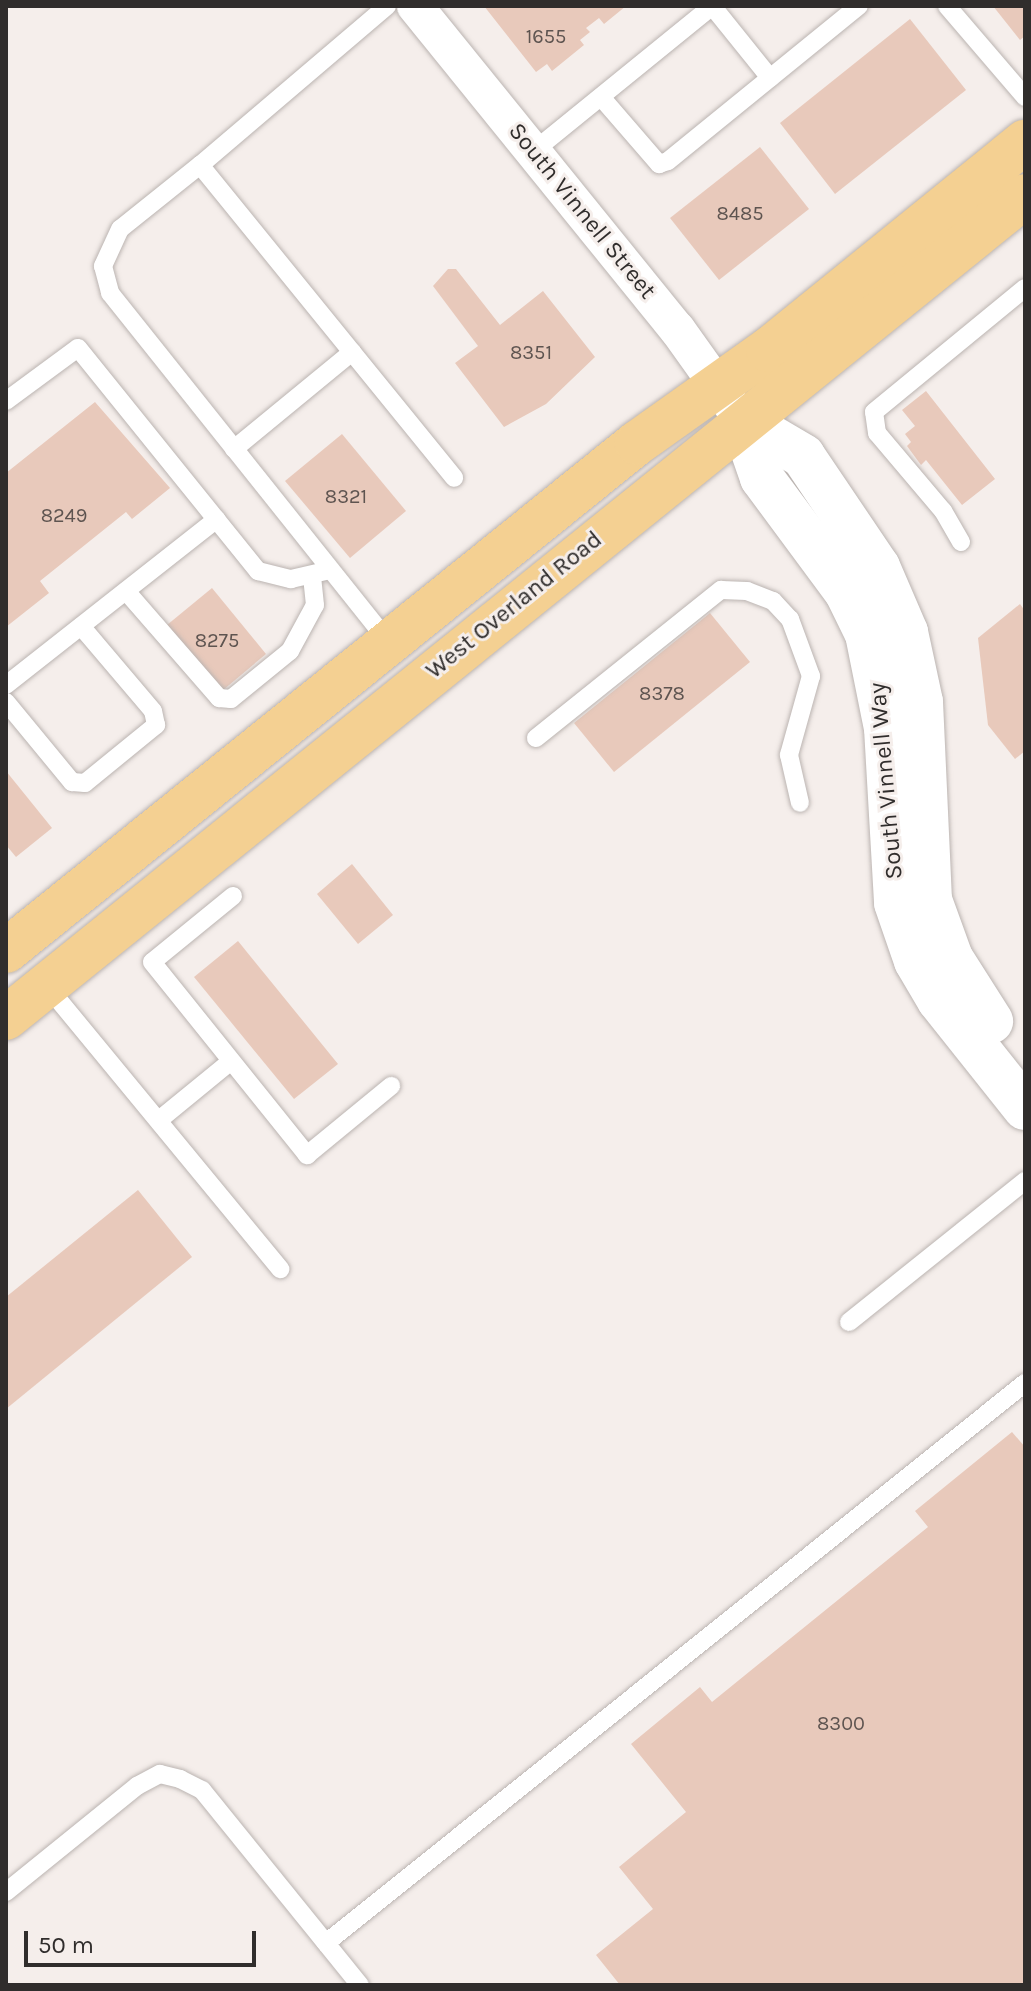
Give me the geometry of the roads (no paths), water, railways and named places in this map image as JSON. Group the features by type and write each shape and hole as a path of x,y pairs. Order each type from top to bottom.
{"main road":[{"name":"West Overland Road","path":"15,957 55,943 188,835 225,774 637,443 730,403 1025,142"},
{"name":"West Overland Road","path":"6,1018 15,957 730,403 1025,196"}],"street":[{"name":"South Vinnell Street","path":"415,6 535,150 730,403"},
{"name":"South Vinnell Way","path":"730,403 795,447 878,567 906,632 921,702 930,900 951,958 973,997 1025,1063"},
{"name":"South Vinnell Way","path":"730,403 762,478 847,593 867,634 886,728 896,903 916,961 939,1000 1025,1108"}],"lane":[{"path":"387,6 120,229 103,266 110,293 389,642"},
{"path":"535,150 713,6 770,78"},
{"path":"601,97 659,164 859,6"},
{"path":"947,6 1025,97"},
{"path":"200,165 454,478"},
{"path":"961,542 943,511 874,425 874,412 884,399 1025,288"},
{"path":"6,401 78,348 258,571 312,578 330,570"},
{"path":"234,449 352,352"},
{"path":"6,685 217,519"},
{"path":"126,591 219,698 231,699 290,651 315,605 312,578"},
{"path":"536,738 721,590 747,591 773,601 790,619 811,676 789,755 800,803"},
{"path":"6,702 72,782 85,783 156,725 153,711 81,626"},
{"path":"233,896 152,962 307,1155 391,1086"},
{"path":"15,957 159,1120 280,1269"},
{"path":"159,1120 231,1061"},
{"path":"849,1322 1025,1181"},
{"path":"326,1943 1025,1383"},
{"path":"6,1892 137,1786 160,1774 202,1790 356,1983"}]}
